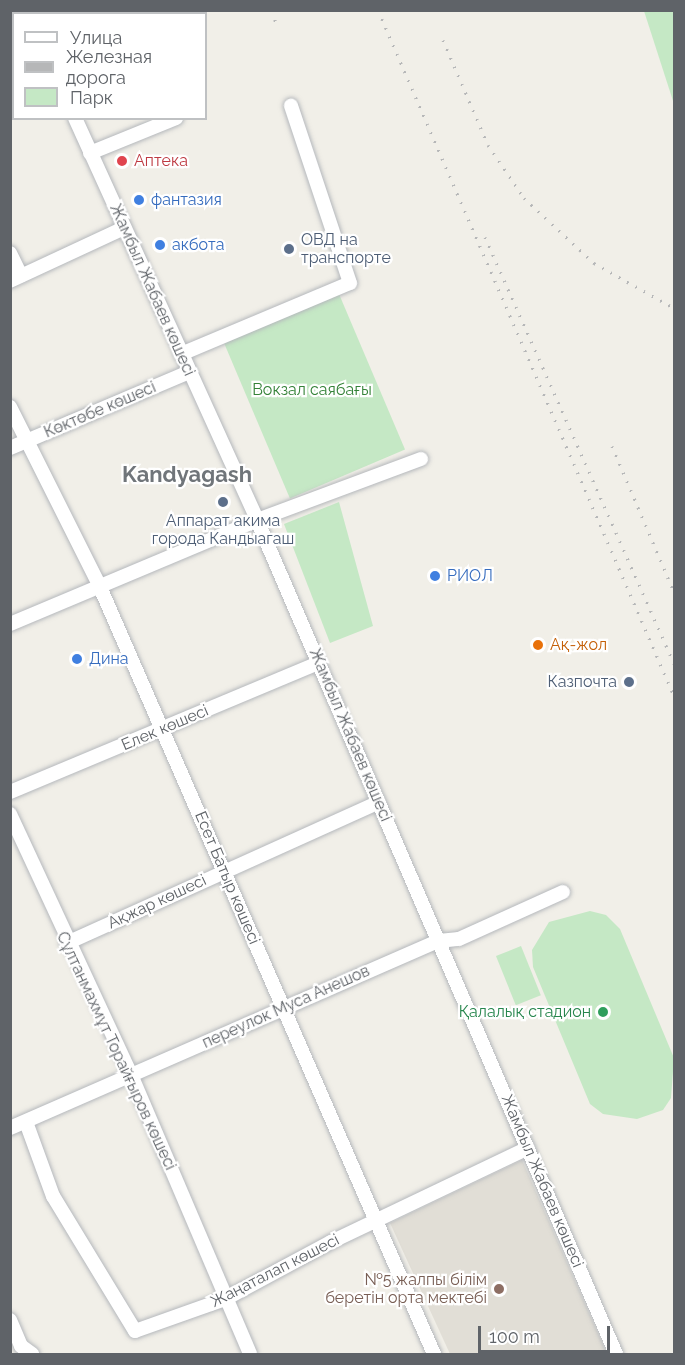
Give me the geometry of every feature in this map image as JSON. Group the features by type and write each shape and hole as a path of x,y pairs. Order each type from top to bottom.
{"street":[{"path":"181,354 350,283 291,106"},
{"name":"Жамбыл Жабаев көшесі","path":"76,120 257,520 616,1354"},
{"path":"90,153 171,120"},
{"path":"10,253 16,279 124,228"},
{"name":"Көктөбе көшесі","path":"10,448 189,372"},
{"name":"Есет Батыр көшесі","path":"10,406 100,587 434,1354"},
{"path":"10,624 257,520 421,459"},
{"name":"Елек көшесі","path":"10,792 318,663"},
{"name":"Ақжар көшесі","path":"67,943 379,802"},
{"name":"Сұлтанмахмұт Торайғыров көшесі","path":"10,814 67,943 132,1077 250,1354"},
{"name":"переулок Муса Анешов","path":"10,1128 132,1077 439,940 459,939 563,892"},
{"name":"Жаңаталап көшесі","path":"26,1122 53,1196 135,1331 225,1299 376,1221 528,1148"},
{"path":"10,1320 21,1346 32,1354"}],"shaded area":[{"name":"№5 жалпы білім беретін орта мектебі","path":"522,1160 607,1354 450,1354 390,1223"}],"green space":[{"path":"644,11 674,11 674,104"},
{"name":"Вокзал саябағы","path":"339,294 405,450 290,498 224,343"},
{"path":"339,502 373,626 330,643 284,524"},
{"name":"Қалалық стадион","path":"590,911 606,915 620,929 674,1058 671,1098 663,1110 637,1119 603,1114 590,1104 533,967 532,950 549,922"},
{"path":"521,946 541,995 516,1005 496,956"}],"railway":[{"path":"274,10 276,28"},
{"path":"378,10 674,696"},
{"path":"443,40 488,145 524,198 594,263 674,308"},
{"path":"485,237 674,664"},
{"path":"612,446 674,592"}],"place":[{"name":"Аптека","path":"122,161"},
{"name":"фантазия","path":"139,200"},
{"name":"акбота","path":"160,245"},
{"name":"ОВД на транспорте","path":"289,249"},
{"name":"Аппарат акима города Кандыагаш","path":"223,502"},
{"name":"РИОЛ","path":"435,576"},
{"name":"Ақ-жол","path":"538,645"},
{"name":"Дина","path":"77,659"},
{"name":"Казпочта","path":"629,682"},
{"name":"Қалалық стадион","path":"603,1012"},
{"name":"№5 жалпы білім беретін орта мектебі","path":"499,1289"}],"district":[{"name":"Kandyagash","path":"187,475"}]}
